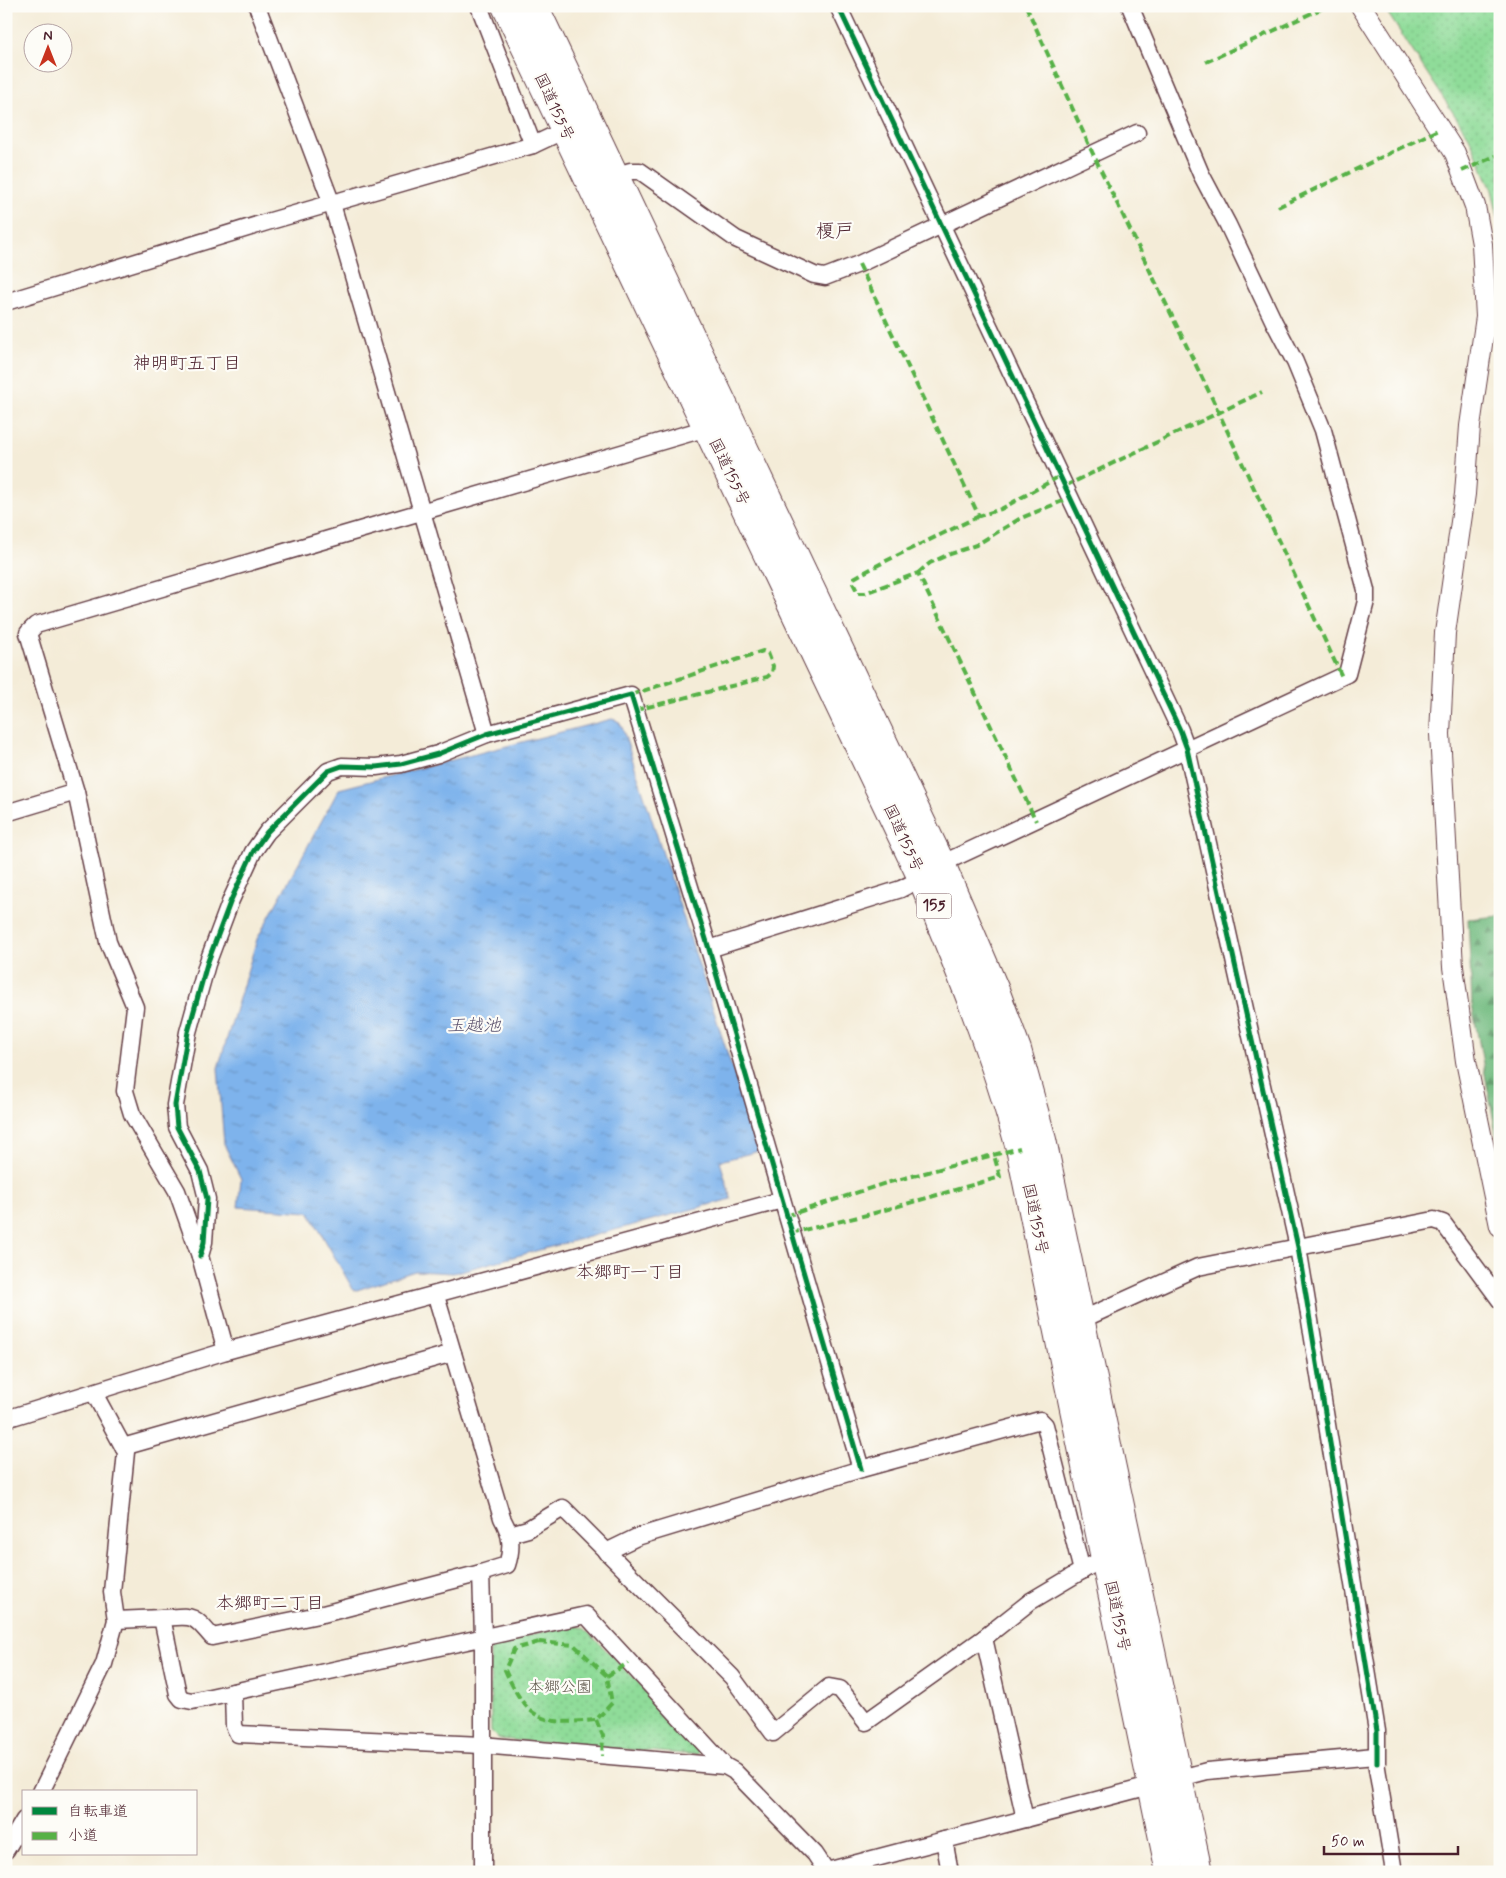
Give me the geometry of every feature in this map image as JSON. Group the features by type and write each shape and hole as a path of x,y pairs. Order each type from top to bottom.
{"highway":[{"name":"国道155号","path":"506,6 707,428 931,871 996,993 1017,1050 1042,1140 1198,1872"},
{"name":"国道155号","path":"534,6 615,176 931,871 1009,1106 1039,1234 1170,1872"}],"street":[{"path":"257,6 332,204 488,734"},
{"path":"479,6 533,145"},
{"path":"838,6 1180,730 1186,749 1298,1247 1377,1732 1377,1763"},
{"path":"709,949 901,889 931,871 1347,674 1361,624 1366,590 1323,430 1295,362 1201,174 1130,6"},
{"path":"1366,8 1455,153 1475,206 1482,244 1486,317 1470,426 1465,494 1445,633 1440,734 1453,967 1466,1061 1500,1226"},
{"path":"6,302 533,145 565,130"},
{"path":"615,176 630,171 640,172 736,239 814,275 824,277 859,264 940,224 1137,133"},
{"path":"226,1351 200,1256 177,1190 132,1114 124,1091 134,1007 108,942 76,792 28,633 36,625 707,428"},
{"path":"200,1256 204,1242 207,1199 200,1172 177,1127 175,1105 179,1073 207,964 231,900 253,852 267,832 328,771 342,766 401,764 438,754 488,734 631,695 709,949 861,1469"},
{"path":"6,813 76,792"},
{"path":"6,1419 226,1351 436,1296 782,1200"},
{"path":"1081,1320 1198,1267 1439,1220 1500,1300"},
{"path":"116,1620 190,1616 197,1619 212,1637 323,1614 481,1573 507,1564 511,1554 510,1534 502,1518 436,1296"},
{"path":"123,1447 453,1353"},
{"path":"42,1790 104,1664 116,1620 112,1592 126,1452 94,1393"},
{"path":"606,1552 637,1537 861,1469 1040,1420 1045,1425 1082,1571"},
{"path":"510,1534 528,1529 564,1508 732,1677 773,1733 829,1687 840,1689 866,1722 984,1638 1031,1601 1105,1557"},
{"path":"481,1573 483,1638 482,1872"},
{"path":"162,1618 178,1694 182,1699 192,1701 586,1615 725,1766 734,1771 809,1847 826,1871 1207,1771 1376,1756 1394,1872"},
{"path":"984,1638 1024,1819"},
{"path":"233,1692 234,1726 238,1734 482,1745 725,1766"},
{"path":"6,1850 22,1823"},
{"path":"944,1840 950,1872"}],"green space":[{"path":"1390,6 1500,6 1500,225 1492,190 1469,137 1385,9"},
{"path":"1500,916 1500,1154 1472,1005 1468,919"},
{"name":"本郷公園","path":"575,1625 585,1629 703,1747 697,1755 498,1739 491,1732 490,1650 495,1642"}],"water":[{"name":"玉越池","path":"612,719 618,721 622,727 759,1151 720,1161 731,1199 453,1273 415,1271 354,1291 309,1212 238,1207 241,1179 224,1144 218,1068 257,939 339,789"}],"marked path":[{"path":"1026,6 1093,154 1211,396 1342,677"},
{"path":"1206,62 1327,6"},
{"path":"1278,207 1440,129"},
{"path":"1462,171 1500,154"},
{"path":"859,264 979,516 1001,509 1060,476"},
{"path":"1065,486 1262,392"},
{"path":"918,573 930,563 976,545 1021,518 1070,498"},
{"path":"979,516 869,570 854,578 853,583 858,593 865,593 918,573 1036,821"},
{"path":"631,695 763,651 768,653 773,666 772,673 767,677 636,710"},
{"path":"786,1216 886,1183 1020,1148"},
{"path":"791,1233 871,1214 1000,1177 994,1155"},
{"path":"539,1642 574,1645 607,1676 612,1703 596,1720 563,1722 550,1720 530,1710 521,1700 505,1670 514,1649 539,1642"},
{"path":"607,1676 628,1663"},
{"path":"596,1720 603,1736 602,1756"}],"cycle path":[{"path":"838,6 1180,730 1187,749 1298,1247 1377,1731 1377,1763"},
{"path":"200,1256 204,1242 207,1199 200,1171 177,1127 175,1105 188,1032 207,964 231,900 253,852 267,832 328,771 342,766 376,767 401,764 438,754 487,734 631,695 709,949 861,1469"}],"district":[{"name":"榎戸","path":"835,231"},
{"name":"神明町五丁目","path":"187,364"},
{"name":"本郷町一丁目","path":"630,1273"},
{"name":"本郷町二丁目","path":"270,1604"}]}
